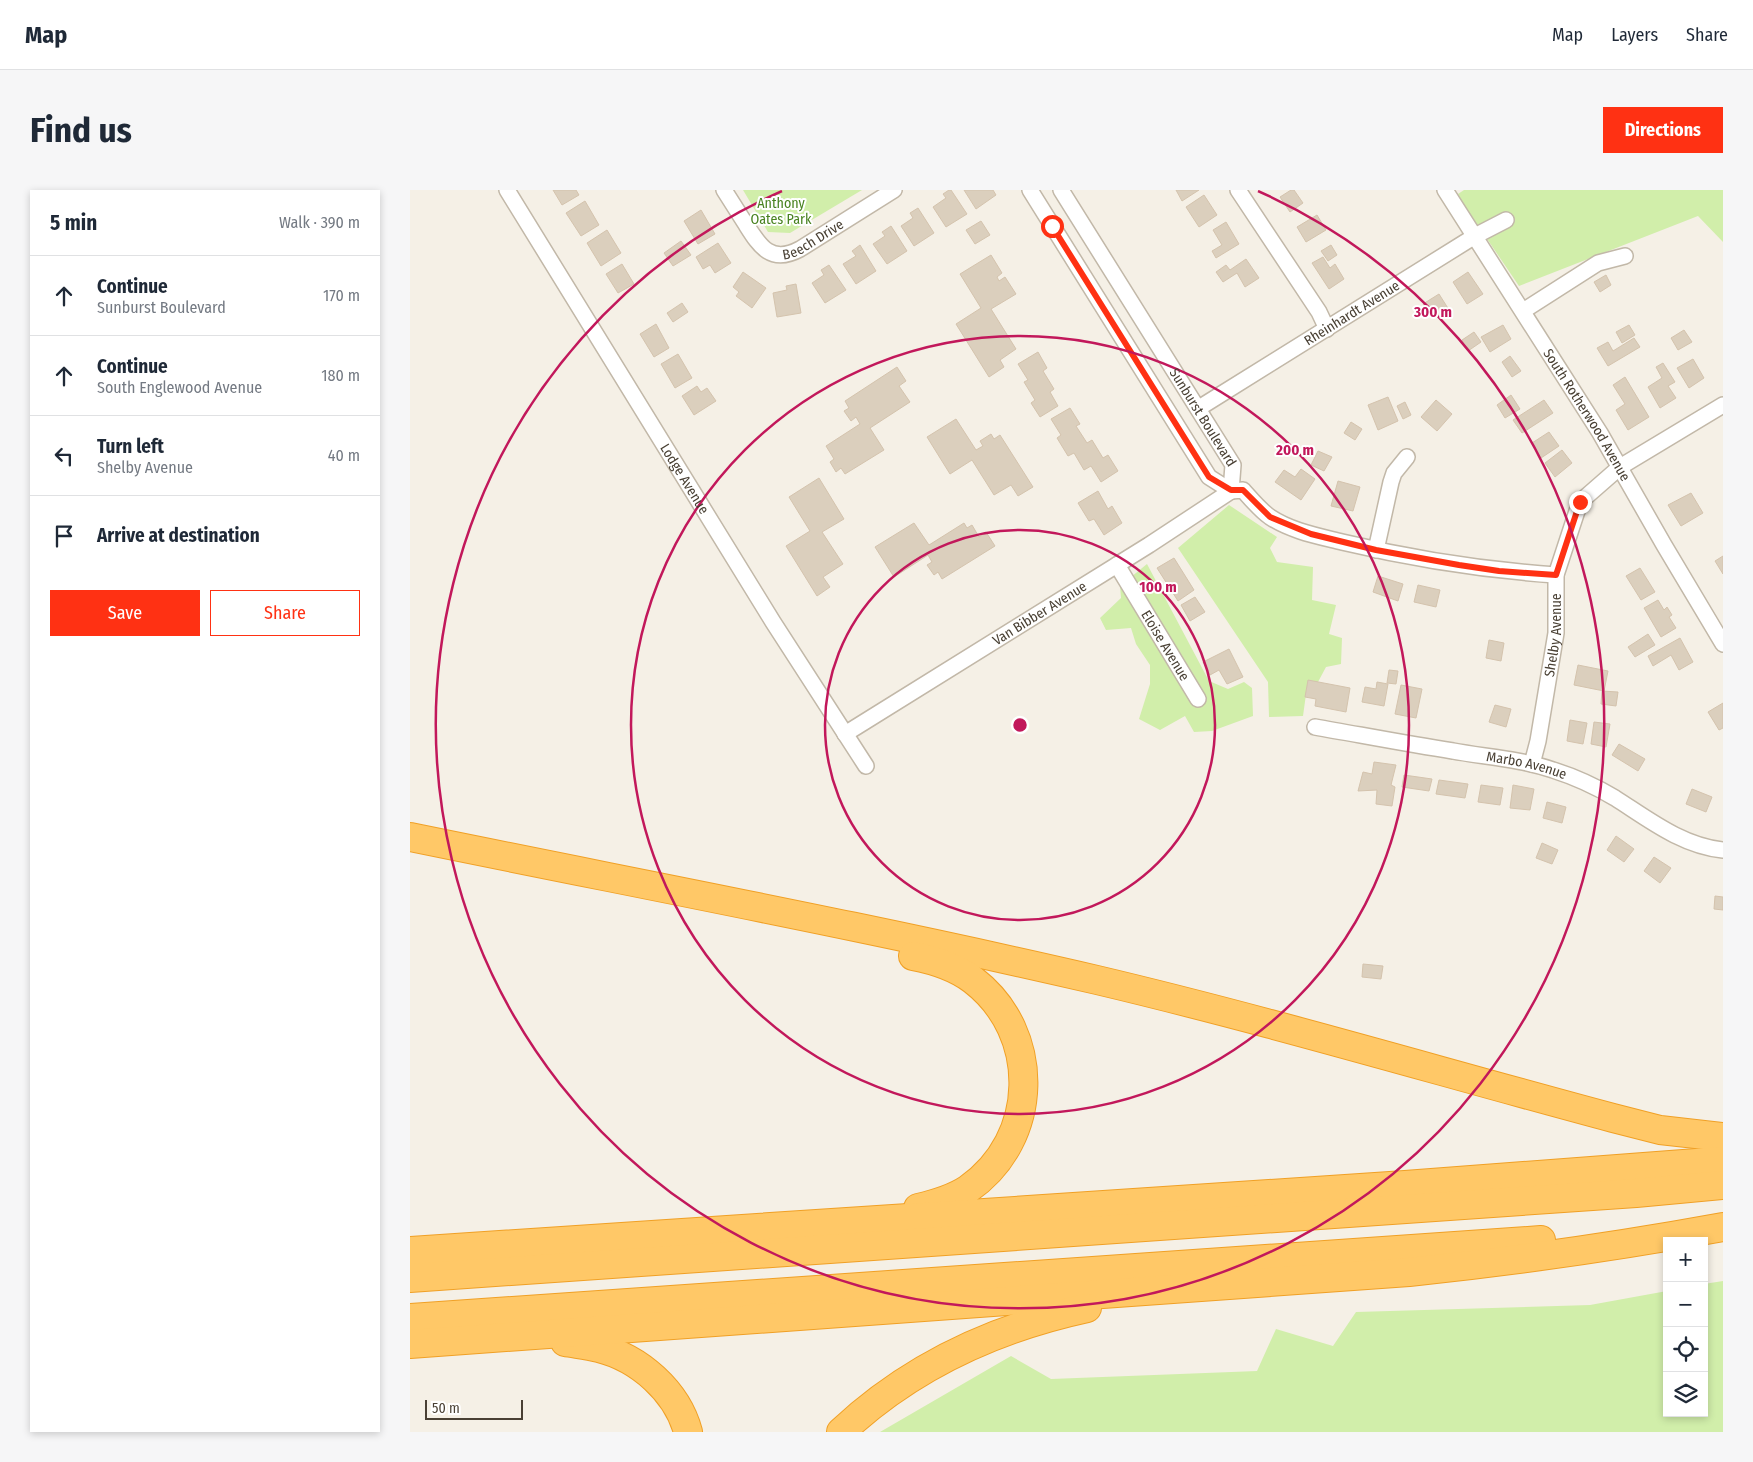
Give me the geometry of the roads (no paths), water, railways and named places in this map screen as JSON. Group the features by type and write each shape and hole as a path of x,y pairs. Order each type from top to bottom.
{"highway":[{"path":"410,837 974,952 1101,981 1242,1017 1622,1121 1660,1130 1723,1137"},
{"path":"410,852 930,959 946,965 973,980 995,1000 1012,1028 1021,1052 1023,1096 1021,1111 1013,1135 992,1167 978,1181 959,1194 930,1205 889,1214 783,1226"},
{"path":"410,1250 1577,1173 1723,1161"},
{"path":"410,1278 1723,1185"},
{"path":"410,1344 1409,1272 1488,1264 1637,1243 1723,1226"},
{"path":"410,1318 1723,1226"},
{"path":"841,1432 870,1406 900,1384 932,1365 990,1336 1058,1315 1179,1288"},
{"path":"506,1336 585,1345 605,1349 624,1357 637,1364 664,1388 680,1411 688,1432"}],"street":[{"name":"Lodge Avenue","path":"507,190 773,622 866,766"},
{"name":"Beech Drive","path":"724,190 760,245 770,252 782,255 800,249 894,190"},
{"name":"Sunburst Boulevard","path":"1030,190 1209,477 1231,490 1233,466 1061,190"},
{"path":"1238,190 1319,312 1327,329"},
{"name":"South Rotherwood Avenue","path":"1445,190 1600,433 1723,644"},
{"name":"Rheinhardt Avenue","path":"1198,408 1475,236 1506,220"},
{"path":"1523,311 1598,264 1625,256"},
{"name":"Shelby Avenue","path":"1532,764 1538,741 1556,633 1556,575 1580,502 1620,467 1723,405"},
{"path":"1376,550 1392,478 1407,457"},
{"name":"Van Bibber Avenue","path":"845,734 1117,565 1231,490"},
{"path":"1231,490 1243,490 1270,517 1311,534 1376,550 1499,571 1556,575"},
{"name":"Eloise Avenue","path":"1117,565 1198,699"},
{"name":"Marbo Avenue","path":"1315,727 1417,746 1532,764 1553,770 1585,782 1613,797 1664,830 1694,843 1723,850"}],"park label":[{"name":"Anthony Oates Park","path":"781,212"}]}
